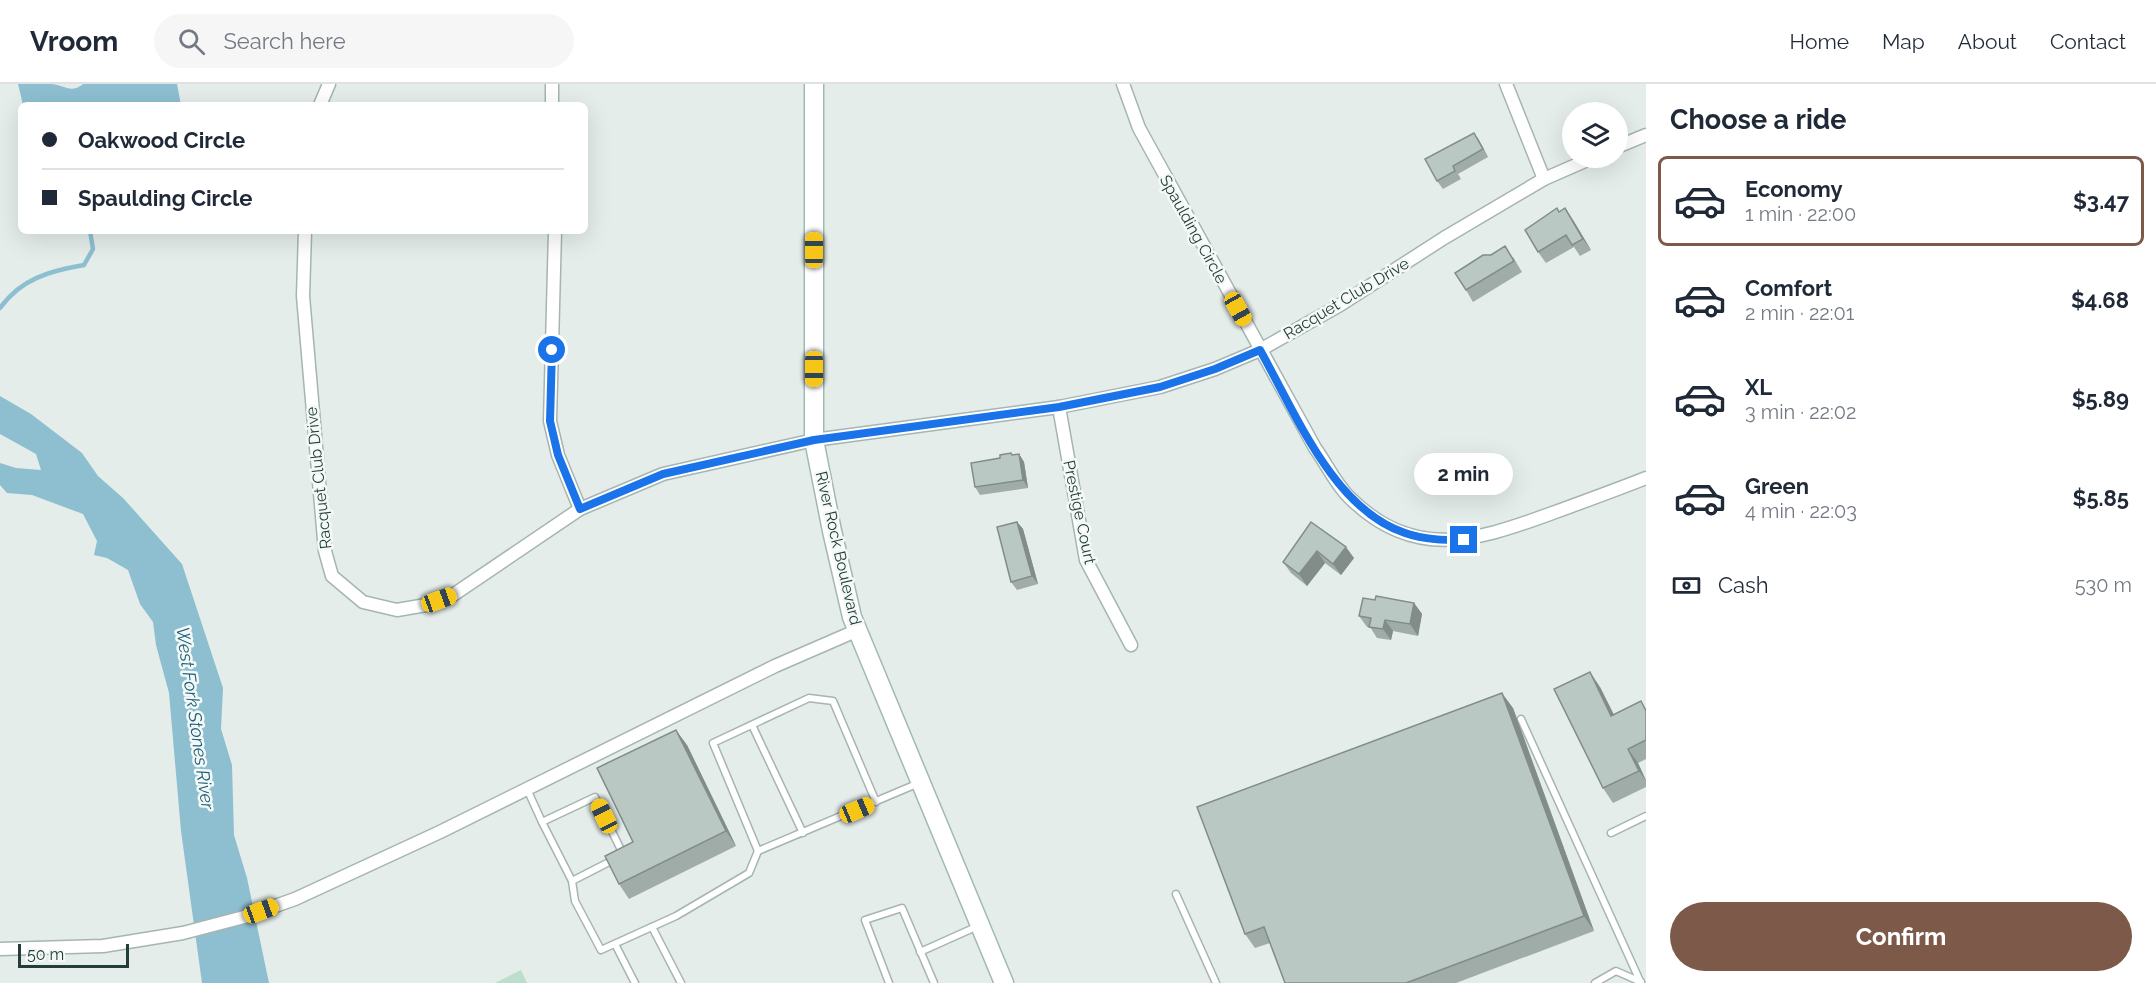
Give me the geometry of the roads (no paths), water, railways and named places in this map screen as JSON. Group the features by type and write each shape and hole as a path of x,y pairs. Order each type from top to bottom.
{"street":[{"path":"321,102 329,84"},
{"path":"552,84 552,102"},
{"name":"River Rock Boulevard","path":"814,84 814,440 832,531 858,630 919,783 981,924 1004,983"},
{"name":"Spaulding Circle","path":"1123,84 1139,128 1315,448 1347,495 1363,510 1404,533 1430,540 1464,540 1499,532 1646,478"},
{"path":"1506,84 1544,179"},
{"path":"1628,142 1646,135"},
{"name":"Racquet Club Drive","path":"305,234 303,296 325,552 332,576 363,602 397,610 426,605 453,595 580,509 663,474 814,440 1059,407 1160,387 1215,369 1260,350 1340,305 1444,238 1544,179 1570,168"},
{"path":"555,234 550,421 558,455 580,509"},
{"name":"Prestige Court","path":"1059,407 1086,560 1131,645"},
{"path":"4,949 103,946 183,933 264,910 347,874 527,789 775,666 858,630"}],"lane":[{"path":"527,789 572,881 575,901 601,950 652,927 749,873 758,851 713,743 809,698 832,700 876,802"},
{"path":"1521,719 1641,982"},
{"path":"752,725 803,833"},
{"path":"758,851 919,783"},
{"path":"542,822 595,796 623,854 572,881"},
{"path":"1611,833 1646,816"},
{"path":"1176,894 1216,983"},
{"path":"889,983 866,920 902,908 934,983"},
{"path":"920,952 981,924"},
{"path":"652,927 681,983"},
{"path":"615,944 635,983"},
{"path":"1595,983 1617,971 1641,982"}],"water":[{"path":"18,84 52,84 71,89 83,84 177,84 180,102 22,102"},
{"name":"West Fork Stones River","path":"0,396 31,414 82,453 98,476 123,498 182,564 223,688 221,729 232,765 234,835 247,878 269,983 202,983 181,831 169,693 156,645 153,622 140,604 128,570 107,558 94,555 97,541 83,514 32,495 7,493 0,485 0,463 16,468 41,470 36,454 0,434"}],"waterway":[{"path":"0,308 8,298 27,283 59,270 84,265 93,249 90,234"}]}
